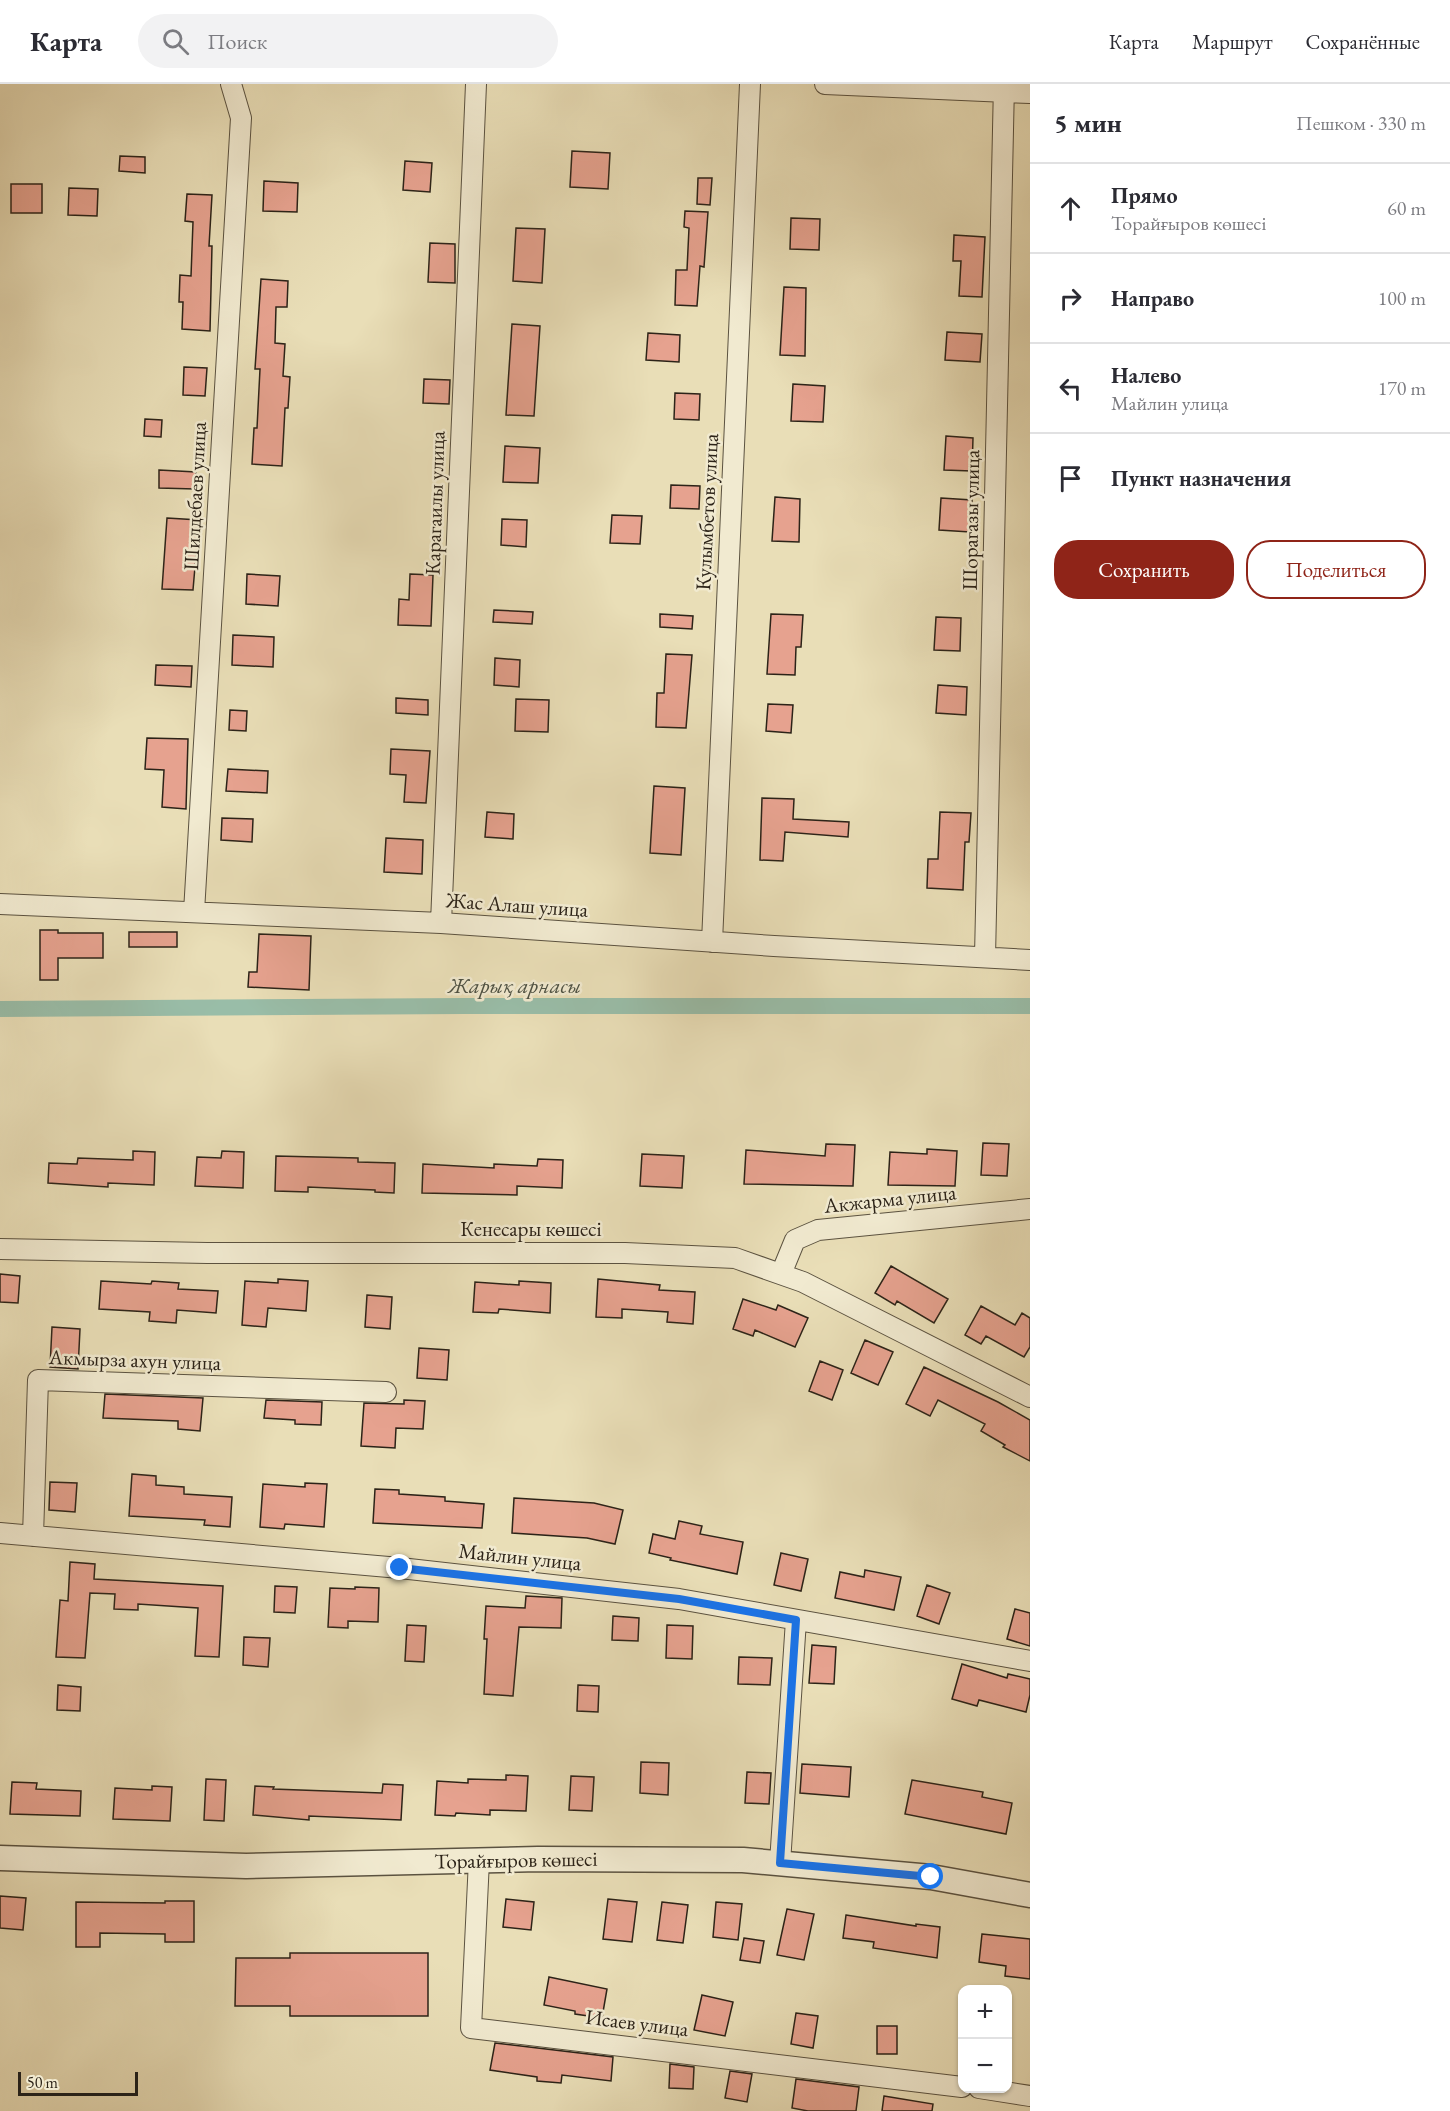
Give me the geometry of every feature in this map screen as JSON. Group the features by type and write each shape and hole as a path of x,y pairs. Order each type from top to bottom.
{"street":[{"name":"Шилдебаев улица","path":"194,912 241,118 231,84"},
{"name":"Карагаилы улица","path":"441,923 476,84"},
{"name":"Кулымбетов улица","path":"712,942 750,84"},
{"path":"825,84 1004,88 1030,93"},
{"name":"Шорагазы улица","path":"985,957 1004,88"},
{"name":"Жас Алаш улица","path":"0,903 441,923 712,942 1030,960"},
{"name":"Акжарма улица","path":"781,1274 795,1240 818,1230 1030,1209"},
{"name":"Кенесары көшесі","path":"0,1249 207,1253 626,1253 735,1258 803,1282 1030,1397"},
{"name":"Акмырза ахун улица","path":"33,1536 38,1380 386,1392"},
{"name":"Майлин улица","path":"0,1533 400,1568 679,1599 1030,1661"},
{"path":"780,1863 796,1620"},
{"name":"Торайғыров көшесі","path":"0,1858 246,1866 479,1860 743,1860 931,1877 1030,1895"},
{"name":"Исаев улица","path":"479,1860 471,2028 958,2085"},
{"path":"1011,2093 1030,2096"}],"building":[{"path":"572,151 610,153 608,189 570,187"},
{"path":"120,156 145,157 145,173 119,171"},
{"path":"405,161 432,163 430,192 403,190"},
{"path":"698,178 712,178 710,205 697,204"},
{"path":"264,181 298,183 297,212 263,211"},
{"path":"11,184 42,184 42,213 11,213"},
{"path":"69,188 98,189 97,216 68,215"},
{"path":"187,194 212,195 209,246 212,246 210,331 182,329 183,302 179,302 180,275 191,276 193,222 185,221"},
{"path":"685,211 708,212 704,267 700,266 697,306 675,305 676,270 687,270 689,228 684,227"},
{"path":"791,218 820,219 819,250 790,249"},
{"path":"516,228 545,229 542,283 513,281"},
{"path":"954,235 985,237 982,297 959,296 961,261 953,261"},
{"path":"430,243 455,244 455,283 428,282"},
{"path":"261,279 288,281 287,307 276,307 275,343 285,344 283,376 290,377 288,408 285,408 282,466 252,464 254,428 257,428 260,369 255,369"},
{"path":"784,287 806,288 805,356 780,355"},
{"path":"512,324 540,326 534,416 506,415"},
{"path":"947,332 982,334 980,362 945,360"},
{"path":"648,333 680,335 679,362 646,360"},
{"path":"184,367 207,368 205,396 183,395"},
{"path":"424,379 450,380 449,404 423,403"},
{"path":"793,384 825,386 823,422 791,421"},
{"path":"675,393 700,394 699,420 674,419"},
{"path":"145,419 162,420 161,437 144,436"},
{"path":"946,436 973,438 972,471 944,470"},
{"path":"505,446 540,448 538,483 503,482"},
{"path":"159,470 196,472 195,489 159,488"},
{"path":"671,485 700,486 699,509 670,508"},
{"path":"775,497 800,499 799,542 772,541"},
{"path":"941,498 972,500 970,532 939,530"},
{"path":"612,515 642,516 640,544 610,543"},
{"path":"167,518 199,520 193,590 162,589"},
{"path":"502,519 527,520 526,547 501,545"},
{"path":"247,574 280,576 278,606 246,604"},
{"path":"410,574 433,575 431,626 398,625 399,599 409,600"},
{"path":"494,610 533,612 532,624 493,622"},
{"path":"660,614 693,616 692,629 660,627"},
{"path":"771,614 803,615 801,647 796,647 795,675 767,674"},
{"path":"936,617 961,618 960,651 934,650"},
{"path":"233,635 274,637 273,667 232,665"},
{"path":"666,654 692,655 686,728 656,727 657,693 664,693"},
{"path":"495,658 520,660 519,687 494,685"},
{"path":"156,665 192,666 191,687 155,685"},
{"path":"938,685 967,687 966,715 936,713"},
{"path":"396,698 428,700 428,715 396,713"},
{"path":"516,699 549,700 548,732 515,731"},
{"path":"768,704 793,705 791,733 766,731"},
{"path":"230,710 247,711 246,731 229,730"},
{"path":"147,738 188,739 186,809 162,807 164,770 145,769"},
{"path":"391,749 430,751 426,803 404,802 406,775 390,774"},
{"path":"228,769 268,771 267,793 226,791"},
{"path":"654,786 685,788 681,855 650,853"},
{"path":"762,798 794,799 793,819 849,822 848,837 785,832 783,861 760,860"},
{"path":"487,812 514,814 513,839 485,837"},
{"path":"940,812 971,813 969,842 965,842 963,890 927,888 928,859 938,859"},
{"path":"222,818 253,819 252,842 221,840"},
{"path":"386,838 423,840 422,874 384,872"},
{"path":"40,930 58,930 58,933 103,933 103,958 58,958 58,980 40,980"},
{"path":"129,932 177,932 177,947 129,947"},
{"path":"259,934 311,936 309,990 248,987 249,972 257,972"},
{"path":"983,1143 1009,1144 1007,1176 981,1175"},
{"path":"826,1144 855,1145 853,1186 744,1184 746,1150 825,1156"},
{"path":"927,1149 957,1151 955,1186 888,1185 890,1152 927,1154"},
{"path":"133,1151 155,1152 154,1185 108,1183 108,1187 48,1183 49,1163 77,1164 78,1158 133,1160"},
{"path":"222,1151 244,1152 243,1188 195,1186 197,1157 221,1158"},
{"path":"642,1154 684,1156 682,1188 640,1186"},
{"path":"276,1156 358,1158 358,1162 395,1163 394,1193 308,1187 308,1192 275,1191"},
{"path":"538,1159 563,1160 562,1188 517,1186 517,1195 422,1193 423,1164 494,1168 494,1164 537,1166"},
{"path":"891,1266 948,1299 934,1323 897,1301 895,1305 875,1293"},
{"path":"0,1274 20,1276 18,1303 0,1302"},
{"path":"278,1279 308,1281 306,1311 268,1308 266,1327 242,1325 245,1281 278,1283"},
{"path":"598,1279 660,1285 659,1290 695,1292 693,1324 667,1322 668,1312 622,1309 622,1318 596,1317"},
{"path":"101,1281 179,1283 178,1289 218,1291 216,1313 177,1310 176,1323 149,1321 150,1312 99,1309"},
{"path":"519,1281 551,1283 550,1313 499,1309 498,1313 473,1312 475,1282 519,1285"},
{"path":"367,1295 392,1297 390,1329 365,1327"},
{"path":"743,1299 776,1310 778,1305 808,1318 795,1347 755,1330 753,1336 733,1329"},
{"path":"981,1306 1015,1325 1022,1313 1030,1318 1030,1347 1024,1357 986,1336 981,1344 965,1335"},
{"path":"52,1327 80,1329 78,1369 50,1367"},
{"path":"865,1340 893,1352 878,1385 851,1373"},
{"path":"419,1348 449,1350 447,1380 417,1378"},
{"path":"820,1361 843,1370 832,1400 809,1391"},
{"path":"924,1367 1030,1420 1030,1461 1003,1447 1005,1445 981,1431 985,1424 938,1400 930,1416 906,1404"},
{"path":"105,1394 203,1398 200,1431 178,1429 178,1421 103,1418"},
{"path":"266,1400 322,1402 321,1425 295,1424 295,1420 264,1418"},
{"path":"404,1400 425,1401 423,1429 396,1428 395,1448 361,1446 364,1403 404,1404"},
{"path":"132,1474 156,1476 156,1485 184,1487 184,1494 232,1497 230,1527 204,1525 205,1520 129,1516"},
{"path":"50,1482 77,1483 75,1512 49,1510"},
{"path":"305,1483 327,1484 324,1527 285,1524 284,1529 260,1527 263,1484 305,1487"},
{"path":"375,1489 399,1490 399,1494 445,1497 445,1501 484,1504 482,1528 373,1523"},
{"path":"514,1498 594,1503 623,1510 615,1544 587,1538 512,1533"},
{"path":"679,1521 702,1526 700,1534 743,1542 737,1574 670,1560 671,1558 649,1553 653,1534 675,1539"},
{"path":"781,1553 808,1559 801,1591 774,1585"},
{"path":"70,1562 95,1564 94,1579 223,1586 219,1657 195,1656 198,1608 138,1604 138,1610 114,1609 115,1594 90,1593 85,1658 56,1657 60,1600 68,1601"},
{"path":"865,1570 901,1577 894,1610 835,1598 840,1572 864,1577"},
{"path":"927,1585 950,1593 939,1624 917,1616"},
{"path":"275,1586 297,1587 295,1613 274,1612"},
{"path":"355,1587 379,1588 378,1622 348,1621 348,1628 328,1627 330,1588 355,1589"},
{"path":"526,1596 562,1598 561,1628 519,1627 513,1696 484,1694 486,1606 525,1608"},
{"path":"1015,1609 1030,1613 1030,1646 1007,1639"},
{"path":"613,1616 639,1618 638,1641 612,1640"},
{"path":"407,1625 426,1626 424,1662 405,1661"},
{"path":"667,1625 693,1626 692,1659 666,1658"},
{"path":"244,1637 270,1638 268,1667 243,1665"},
{"path":"812,1645 836,1647 834,1684 809,1683"},
{"path":"739,1657 772,1658 770,1685 738,1684"},
{"path":"962,1664 1007,1678 1008,1674 1030,1679 1030,1695 1026,1712 979,1700 977,1706 952,1699"},
{"path":"58,1685 81,1687 80,1711 57,1710"},
{"path":"578,1685 599,1686 598,1712 577,1711"},
{"path":"641,1762 669,1763 668,1795 640,1793"},
{"path":"802,1764 851,1767 849,1797 800,1793"},
{"path":"747,1772 771,1773 769,1804 745,1803"},
{"path":"506,1775 528,1776 526,1811 490,1810 490,1815 456,1813 455,1816 435,1815 437,1781 468,1783 468,1779 506,1780"},
{"path":"571,1776 594,1777 592,1811 569,1810"},
{"path":"206,1779 226,1780 224,1821 204,1820"},
{"path":"912,1780 983,1792 982,1797 1012,1803 1006,1834 905,1814"},
{"path":"12,1782 37,1783 36,1789 81,1791 80,1816 10,1814"},
{"path":"383,1784 403,1785 401,1820 309,1816 309,1820 253,1815 255,1786 274,1787 273,1789 382,1793"},
{"path":"152,1786 172,1787 170,1821 113,1819 115,1788 152,1790"},
{"path":"0,1896 26,1898 23,1930 0,1928"},
{"path":"506,1899 534,1902 531,1930 503,1927"},
{"path":"608,1899 637,1902 632,1942 603,1939"},
{"path":"165,1901 194,1901 194,1942 165,1942 165,1934 100,1933 100,1947 76,1947 76,1902 165,1903"},
{"path":"662,1902 688,1905 683,1943 657,1940"},
{"path":"716,1902 742,1904 738,1940 713,1937"},
{"path":"787,1909 814,1914 804,1960 777,1955"},
{"path":"846,1915 916,1926 916,1924 940,1927 937,1958 873,1948 874,1942 843,1938"},
{"path":"982,1934 1030,1939 1030,1979 1005,1976 1006,1966 979,1962"},
{"path":"744,1938 764,1941 760,1963 740,1960"},
{"path":"290,1953 428,1953 428,2016 290,2016 290,2006 235,2006 236,1958 290,1958"},
{"path":"549,1977 607,1989 602,2018 575,2014 575,2011 544,2005"},
{"path":"702,1995 733,2002 725,2036 694,2030"},
{"path":"796,2013 818,2016 813,2048 791,2044"},
{"path":"877,2026 897,2026 897,2054 877,2054"},
{"path":"495,2043 613,2057 611,2081 562,2075 561,2083 537,2081 537,2077 490,2070"},
{"path":"670,2064 694,2067 693,2089 669,2088"},
{"path":"730,2071 752,2074 747,2102 725,2098"},
{"path":"796,2079 859,2087 856,2111 808,2111 792,2108"},
{"path":"884,2096 933,2104 932,2111 882,2111"}],"waterway":[{"name":"Жарық арнасы","path":"0,1009 1030,1006"}],"route":[{"path":"400,1568 679,1599 796,1620 780,1863 931,1877"}]}
